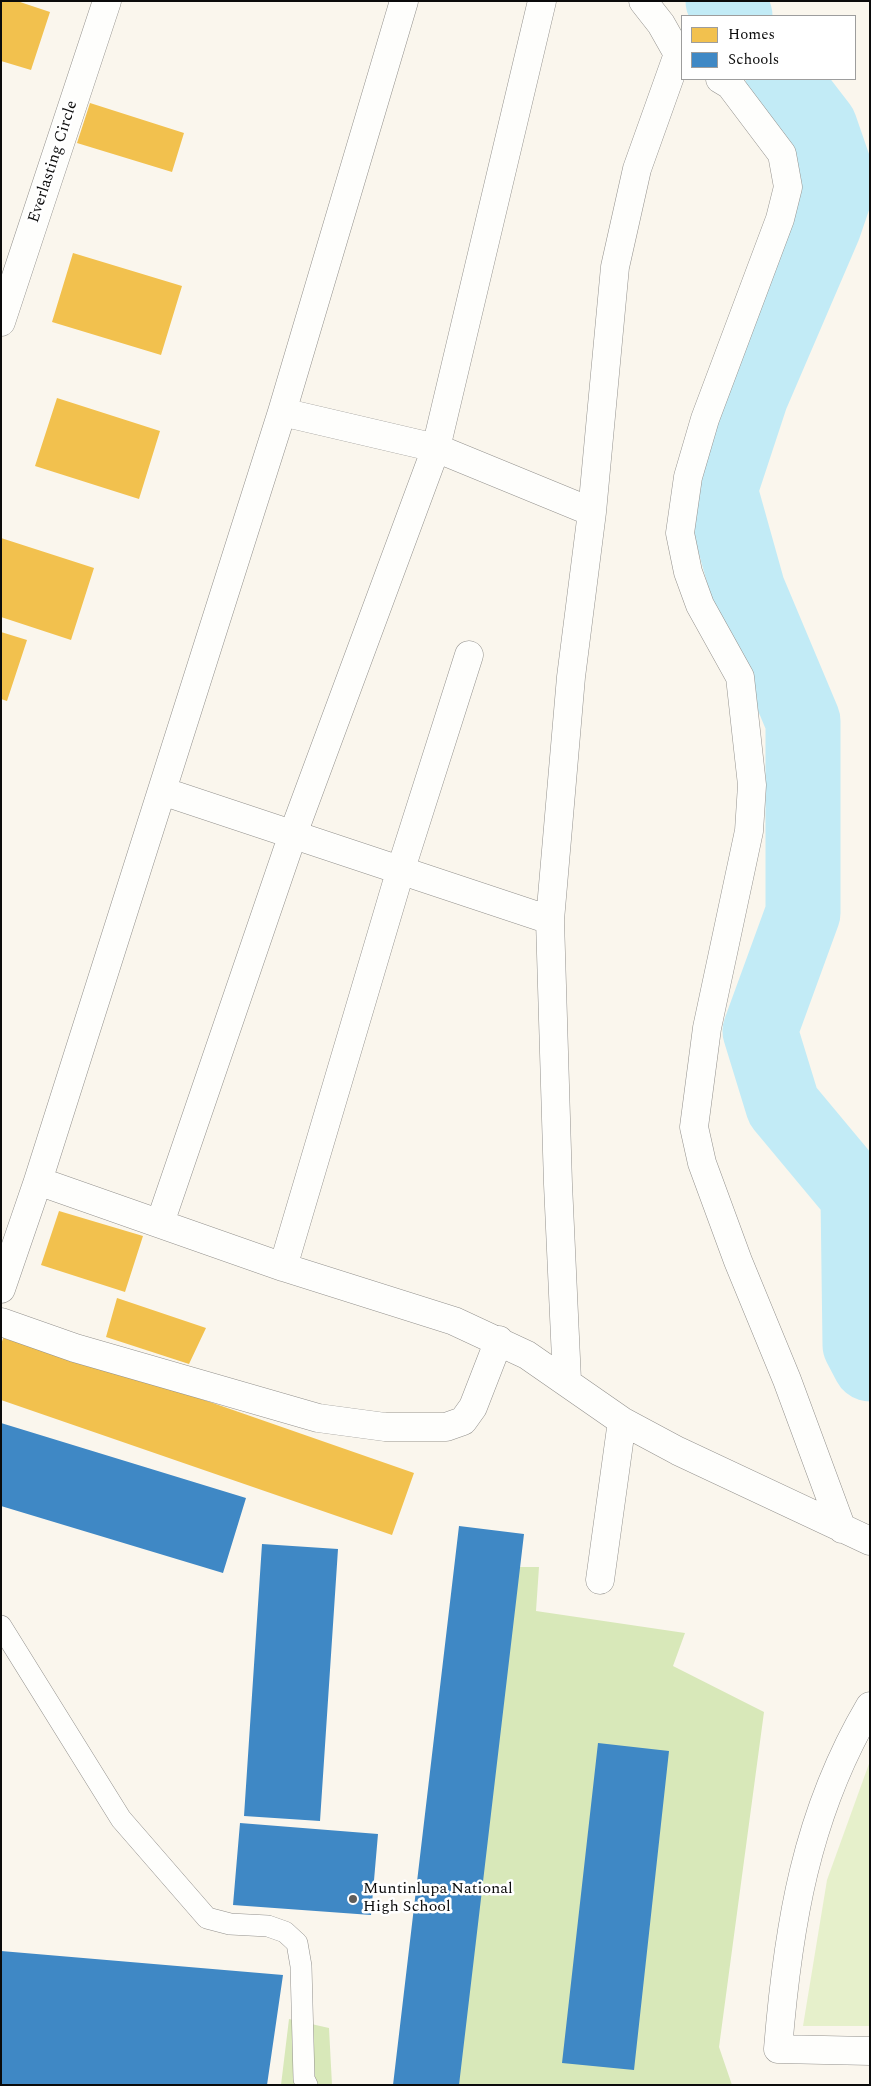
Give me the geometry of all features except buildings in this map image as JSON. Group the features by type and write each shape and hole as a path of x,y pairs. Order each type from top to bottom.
{"street":[{"name":"Everlasting Circle","path":"1,322 107,1"},
{"path":"1,1288 38,1181 282,412 404,1"},
{"path":"160,1223 293,834 436,448 542,1"},
{"path":"567,1381 558,1184 550,920 571,676 592,512 615,267 637,169 680,55 661,24 643,1"},
{"path":"722,80 730,85 782,154 788,187 780,219 705,420 688,476 680,533 688,572 700,605 740,677 752,785 748,831 708,1028 694,1127 702,1163 738,1261 787,1380 842,1529"},
{"path":"282,412 436,448 592,512"},
{"path":"283,1267 400,872 469,655"},
{"path":"162,791 400,872 550,920"},
{"path":"38,1181 283,1267 454,1321 498,1340 527,1355 567,1381 622,1421 678,1451 870,1541"},
{"path":"1,1322 75,1348 318,1418 385,1427 446,1427 463,1421 473,1406 498,1340"},
{"path":"600,1580 622,1421"},
{"path":"870,1706 852,1736 823,1804 801,1877 784,1969 778,2049 870,2051"}],"lane":[{"path":"1,1626 121,1819 207,1918 230,1924 268,1926 285,1932 297,1943 301,1966 304,2079 307,2085"}],"green space":[{"path":"503,1567 539,1567 536,1611 685,1633 673,1666 764,1712 719,2047 732,2085 447,2085"},
{"path":"870,1761 870,2026 803,2026 827,1880"},
{"path":"289,2019 329,2028 332,2085 281,2085"}],"waterway":[{"path":"723,1 734,15"},
{"path":"784,80 820,127 839,182 824,226 751,396 720,490 748,590 803,721 803,913 760,1031 783,1106 858,1196 860,1345 870,1364"}],"place":[{"name":"Muntinlupa National High School","path":"353,1899"}]}
